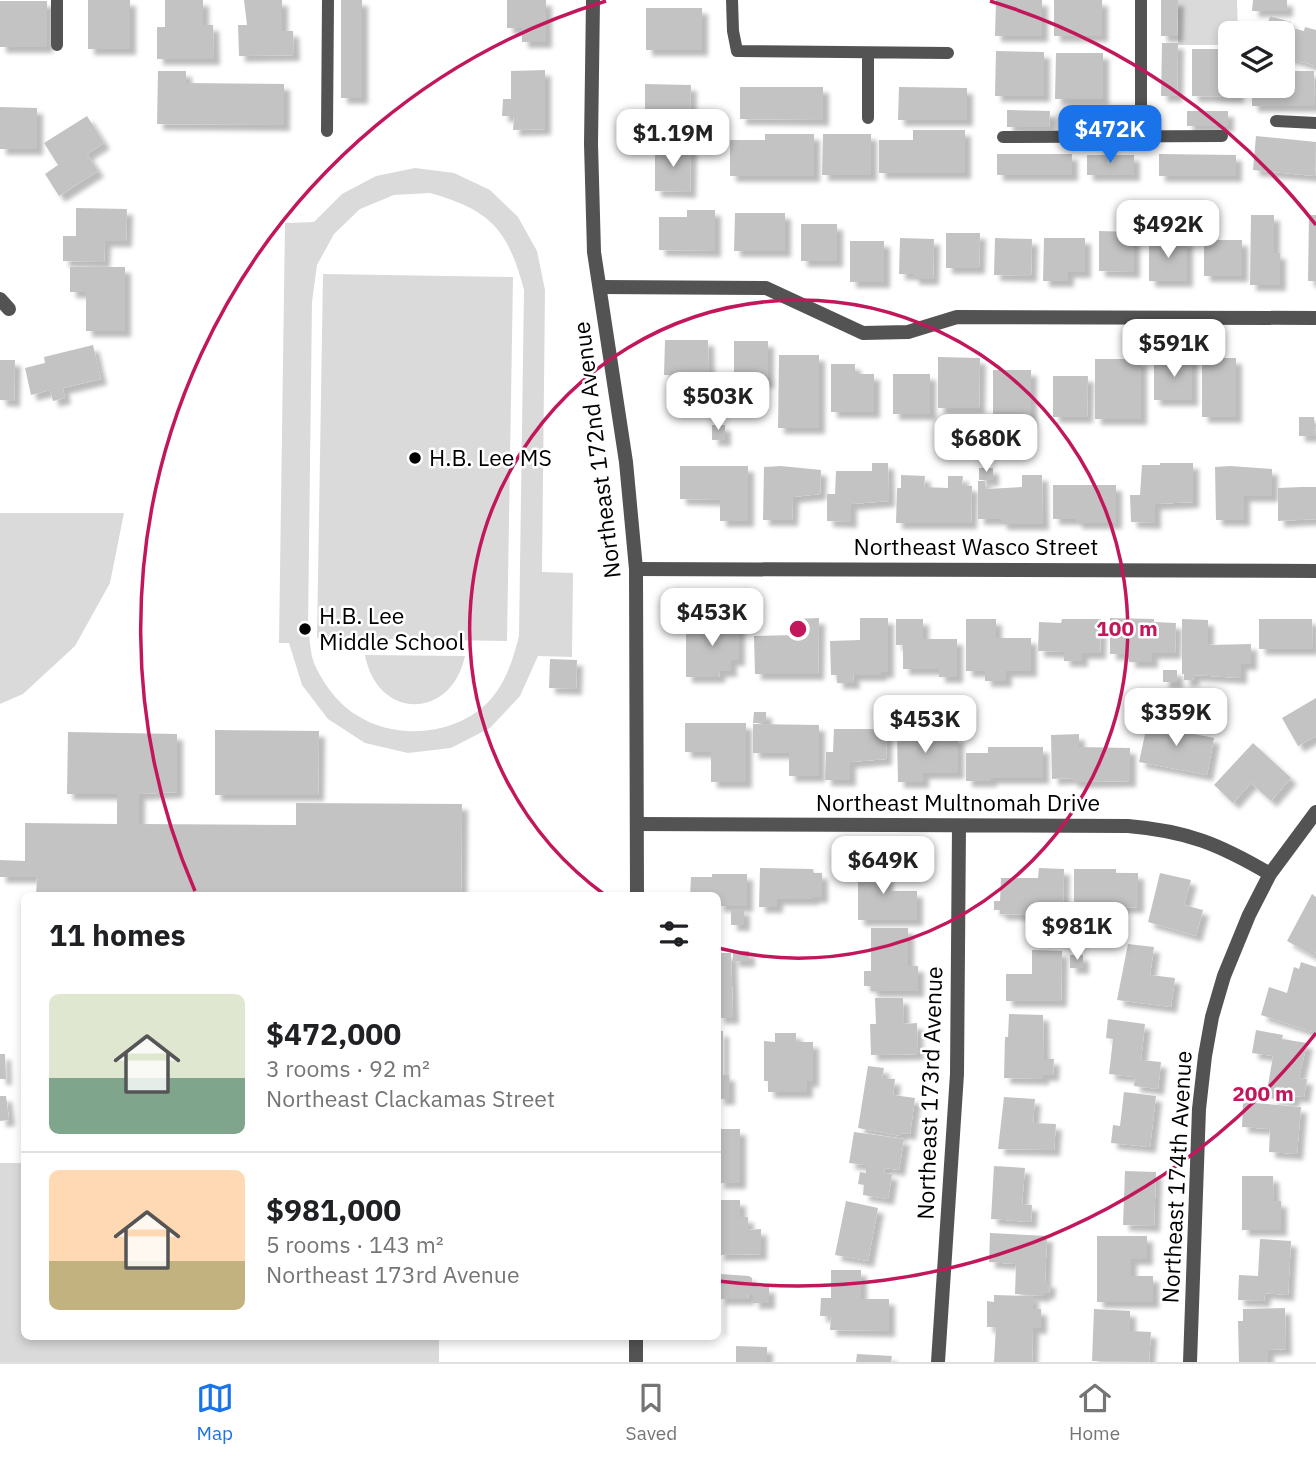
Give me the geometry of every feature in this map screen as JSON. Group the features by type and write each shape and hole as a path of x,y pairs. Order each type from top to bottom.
{"street":[{"name":"Northeast 172nd Avenue","path":"593,0 591,144 594,252 626,462 636,569 636,892"},
{"path":"600,287 766,288 863,333 908,332 957,317 1316,318"},
{"name":"Northeast Wasco Street","path":"636,569 1316,571"},
{"name":"Northeast 174th Avenue","path":"1190,1362 1199,1109 1212,1017 1240,935 1270,874 1316,812"},
{"name":"Northeast Multnomah Drive","path":"637,824 1128,826 1160,829 1200,839 1270,874"},
{"name":"Northeast 173rd Avenue","path":"938,1362 957,1074 959,826"},
{"path":"636,1340 636,1362"}],"lane":[{"path":"57,0 57,44"},
{"path":"327,131 328,0"},
{"path":"732,0 737,51 948,52"},
{"path":"1141,0 1141,135"},
{"path":"868,53 868,118"},
{"path":"1276,121 1316,123"},
{"path":"1003,136 1222,136"}],"shaded area":[{"path":"1178,0 1237,0 1238,21 1218,21 1218,45 1178,45"},
{"path":"415,168 454,173 490,190 518,217 537,251 545,290 542,572 573,573 572,657 538,656 520,696 490,728 451,748 408,753 365,743 328,719 302,685 289,643 279,643 285,223 314,222 342,194 376,176","holes":["430,193 482,215 494,225 511,252 524,290 519,636 505,677 491,699 478,711 445,727 409,731 374,724 351,711 327,686 314,663 308,627 312,302 317,265 334,234 360,209 394,195"]},
{"name":"H.B. Lee MS","path":"323,274 513,277 507,641 317,638"},
{"path":"0,513 124,513 110,583 75,646 23,694 0,704"},
{"path":"365,655 465,656 457,677 445,692 430,701 414,704 398,701 384,692 372,676"},
{"path":"0,1163 21,1163 21,1340 439,1340 439,1362 0,1362"}],"building":[{"path":"88,0 130,0 130,49 88,49"},
{"path":"165,0 203,0 203,25 213,25 214,59 157,59 157,27 165,27"},
{"path":"244,0 282,0 282,31 293,31 294,55 239,56 238,25 247,25"},
{"path":"341,0 362,0 362,98 341,98"},
{"path":"507,0 546,0 546,42 522,42 522,28 507,28"},
{"path":"996,0 1042,0 1042,36 995,36"},
{"path":"1054,0 1102,0 1102,36 1054,36"},
{"path":"1161,0 1178,0 1177,36 1161,36"},
{"path":"1253,0 1287,0 1287,11 1252,11"},
{"path":"0,1 47,1 47,47 0,47"},
{"path":"646,8 702,8 702,50 646,50"},
{"path":"1270,16 1288,21 1269,21"},
{"path":"1305,27 1316,30 1316,66 1295,60 1295,29 1304,31"},
{"path":"1162,43 1178,43 1177,96 1161,96"},
{"path":"1192,49 1218,49 1218,97 1192,96"},
{"path":"996,51 1044,52 1044,96 995,96"},
{"path":"1056,53 1103,53 1103,99 1055,99"},
{"path":"545,70 545,129 513,130 514,116 502,116 503,99 511,99 511,71"},
{"path":"158,71 186,71 186,83 284,84 284,125 157,124"},
{"path":"1295,71 1314,71 1315,106 1252,106 1252,98 1295,98"},
{"path":"645,84 691,85 690,120 665,120 665,133 645,133"},
{"path":"740,87 823,87 823,120 740,119"},
{"path":"899,87 967,88 967,120 898,120"},
{"path":"0,107 37,108 37,149 0,149"},
{"path":"1007,110 1050,111 1049,127 1007,127"},
{"path":"1064,111 1107,111 1107,126 1064,126"},
{"path":"1187,111 1228,111 1228,126 1187,126"},
{"path":"87,116 104,143 87,154 98,171 59,196 45,174 58,165 44,143"},
{"path":"913,130 965,130 965,173 879,173 879,140 913,140"},
{"path":"765,134 814,134 814,176 730,176 730,140 765,140"},
{"path":"823,134 871,134 871,175 822,175"},
{"path":"1256,136 1316,142 1315,176 1253,170"},
{"path":"655,146 691,146 690,192 655,191"},
{"path":"997,154 1072,154 1072,175 997,175"},
{"path":"1159,154 1236,155 1236,176 1159,176"},
{"path":"1087,155 1134,155 1134,175 1087,175"},
{"path":"76,208 127,209 126,241 105,241 104,262 63,261 63,236 76,236"},
{"path":"687,210 715,210 715,251 659,250 659,217 687,217"},
{"path":"735,213 785,213 785,251 734,251"},
{"path":"1251,215 1274,215 1274,253 1280,253 1280,285 1250,285"},
{"path":"1309,215 1316,215 1316,281 1308,281"},
{"path":"801,224 837,224 837,261 801,261"},
{"path":"1099,231 1134,232 1134,272 1099,271"},
{"path":"946,233 980,233 979,268 946,268"},
{"path":"900,238 934,239 933,279 913,279 913,274 899,274"},
{"path":"995,238 1032,239 1031,276 994,275"},
{"path":"1044,238 1085,238 1085,272 1068,272 1068,281 1043,281"},
{"path":"1149,239 1187,239 1187,281 1149,281"},
{"path":"1204,240 1242,240 1242,276 1204,276"},
{"path":"850,241 884,241 884,282 850,282"},
{"path":"70,267 125,267 125,331 86,331 86,292 70,292"},
{"path":"665,340 708,340 710,407 681,407 681,375 664,375"},
{"path":"734,341 768,341 768,382 734,382"},
{"path":"93,345 101,379 63,388 65,398 53,401 50,390 31,395 25,368 45,363 44,357"},
{"path":"779,355 819,355 819,428 778,428"},
{"path":"1167,356 1192,356 1192,400 1154,400 1154,365 1167,365"},
{"path":"938,357 980,358 979,408 938,408"},
{"path":"1202,358 1236,358 1236,417 1202,417"},
{"path":"1095,359 1141,359 1141,419 1095,419"},
{"path":"0,360 15,360 14,401 0,400"},
{"path":"831,364 855,364 855,374 874,374 874,412 831,412"},
{"path":"993,370 1031,370 1031,422 993,422"},
{"path":"893,374 930,374 930,414 893,414"},
{"path":"1053,376 1088,376 1087,417 1053,417"},
{"path":"1299,417 1314,417 1316,436 1299,436"},
{"path":"712,425 725,425 725,440 712,440"},
{"path":"872,463 888,463 889,501 851,504 851,522 827,521 827,494 835,494 836,471 872,471"},
{"path":"1193,463 1193,502 1155,504 1155,523 1131,522 1130,495 1140,495 1142,465"},
{"path":"680,466 748,466 748,521 720,521 720,500 680,499"},
{"path":"764,467 821,470 820,494 793,497 792,520 763,520"},
{"path":"1215,467 1272,469 1272,496 1244,496 1244,520 1216,520"},
{"path":"979,468 993,468 993,480 979,480"},
{"path":"901,475 925,476 924,487 948,488 948,476 963,476 962,485 972,486 971,523 896,523 897,488 901,488"},
{"path":"1022,475 1042,475 1043,524 1001,524 1001,519 978,519 978,481 985,481 986,489 1022,487"},
{"path":"1053,485 1116,485 1116,523 1076,523 1076,519 1053,519"},
{"path":"1316,487 1316,519 1278,521 1278,488"},
{"path":"714,617 739,617 739,660 731,660 731,671 720,671 719,677 686,677 686,628 713,628"},
{"path":"819,618 818,674 755,674 754,636 794,635 793,619"},
{"path":"860,618 888,618 888,672 881,672 881,675 853,675 854,683 837,683 837,675 831,675 830,641 860,640"},
{"path":"1110,618 1154,619 1154,622 1176,623 1175,653 1152,653 1152,662 1129,662 1129,654 1110,654"},
{"path":"896,619 923,619 923,639 957,639 957,677 939,677 939,669 903,669 903,645 896,645"},
{"path":"966,619 996,619 996,638 1031,638 1031,671 1006,671 1006,681 985,681 985,671 966,671"},
{"path":"1062,619 1101,619 1100,653 1082,653 1082,661 1064,661 1064,652 1038,651 1039,622 1061,623"},
{"path":"1182,619 1208,620 1208,645 1251,644 1251,664 1241,664 1241,678 1194,675 1193,680 1184,680"},
{"path":"1259,619 1312,619 1313,649 1259,649"},
{"path":"550,659 577,660 576,689 549,688"},
{"path":"1163,670 1177,670 1177,682 1163,682"},
{"path":"1316,698 1316,736 1298,746 1282,718"},
{"path":"754,712 766,712 766,723 753,723"},
{"path":"1161,718 1181,721 1179,731 1214,738 1207,775 1139,762 1147,725 1159,727"},
{"path":"873,721 887,721 886,759 850,762 850,780 825,780 826,752 833,752 834,729 873,729"},
{"path":"685,723 746,723 746,782 711,782 711,752 685,752"},
{"path":"753,724 819,725 819,776 789,776 789,753 753,753"},
{"path":"900,727 920,727 920,736 958,736 958,773 923,773 923,782 898,782 897,735"},
{"path":"215,730 319,731 318,795 215,795"},
{"path":"68,732 177,734 177,792 139,794 139,824 296,825 296,803 462,804 461,892 36,892 37,877 0,877 0,860 25,861 25,823 117,824 117,794 67,794"},
{"path":"1079,734 1079,747 1130,748 1130,781 1072,782 1072,778 1052,779 1051,735"},
{"path":"1253,743 1291,778 1271,801 1251,783 1233,803 1214,785"},
{"path":"988,747 1043,747 1043,778 966,781 966,753 988,753"},
{"path":"858,863 887,863 887,891 917,891 917,920 858,920"},
{"path":"760,868 813,869 814,873 822,873 822,897 777,899 777,907 759,907"},
{"path":"1039,868 1064,869 1063,915 1060,915 1059,923 1039,923 1039,915 1000,914 1000,910 994,910 994,901 1000,901 1001,878 1038,878"},
{"path":"1074,869 1116,869 1116,873 1138,873 1138,907 1093,908 1093,918 1074,918"},
{"path":"1160,873 1191,880 1184,905 1203,910 1196,936 1148,922"},
{"path":"712,874 747,874 747,906 721,906 721,892 690,892 691,877 712,877"},
{"path":"1312,894 1316,897 1314,956 1287,941"},
{"path":"731,909 744,909 744,925 731,925"},
{"path":"871,928 908,928 908,966 918,966 918,991 871,991 871,986 864,986 864,971 871,971"},
{"path":"1128,944 1154,947 1150,975 1175,978 1171,1007 1117,1000"},
{"path":"1032,950 1062,951 1061,1001 1006,1001 1006,974 1032,974"},
{"path":"733,951 749,951 749,961 733,961"},
{"path":"721,953 731,953 733,1018 721,1018"},
{"path":"1070,955 1083,955 1083,968 1070,968"},
{"path":"1301,962 1316,967 1316,1033 1261,1015 1269,987 1287,993 1294,967 1299,969"},
{"path":"875,998 903,998 904,1024 917,1023 918,1054 871,1055 870,1024 876,1024"},
{"path":"1009,1014 1043,1015 1044,1059 1054,1059 1053,1075 1043,1075 1043,1079 1004,1078 1005,1037 1008,1037"},
{"path":"1108,1019 1145,1024 1141,1060 1161,1062 1158,1089 1134,1086 1135,1077 1109,1074 1113,1039 1106,1038"},
{"path":"1256,1030 1283,1035 1282,1039 1307,1043 1299,1078 1307,1079 1304,1097 1294,1096 1293,1102 1269,1098 1270,1092 1267,1091 1273,1056 1252,1053"},
{"path":"721,1031 723,1075 729,1075 729,1099 721,1099"},
{"path":"775,1033 796,1033 796,1042 813,1042 813,1081 807,1081 807,1092 768,1092 768,1081 764,1081 764,1041 775,1042"},
{"path":"0,1054 5,1054 6,1079 0,1079"},
{"path":"868,1066 884,1068 882,1078 895,1079 893,1095 915,1098 910,1134 901,1133 901,1136 858,1128"},
{"path":"1124,1092 1156,1096 1150,1147 1111,1143 1113,1125 1120,1126"},
{"path":"0,1096 6,1096 9,1120 0,1121"},
{"path":"1004,1097 1035,1099 1033,1123 1056,1124 1054,1150 998,1149"},
{"path":"1243,1102 1301,1107 1297,1154 1269,1152 1270,1129 1242,1127"},
{"path":"721,1129 740,1129 740,1183 721,1183"},
{"path":"854,1132 904,1139 899,1170 885,1168 884,1173 892,1174 888,1199 863,1195 864,1185 858,1184 860,1172 866,1173 866,1165 849,1163"},
{"path":"994,1166 1025,1168 1022,1204 1032,1205 1031,1222 991,1219"},
{"path":"1125,1171 1156,1172 1154,1226 1123,1225"},
{"path":"1242,1176 1273,1176 1274,1201 1281,1201 1281,1230 1242,1230"},
{"path":"721,1200 740,1200 740,1217 748,1217 748,1230 761,1229 761,1254 721,1255"},
{"path":"846,1201 878,1208 868,1261 835,1255"},
{"path":"990,1233 1047,1236 1045,1282 1050,1282 1049,1293 1044,1293 1044,1296 1015,1294 1016,1264 989,1262"},
{"path":"1097,1236 1147,1236 1147,1259 1131,1259 1131,1276 1153,1276 1153,1302 1097,1302"},
{"path":"1260,1239 1291,1241 1288,1295 1265,1293 1264,1301 1238,1300 1239,1275 1258,1276"},
{"path":"831,1270 861,1270 861,1299 889,1299 889,1331 830,1330 831,1316 820,1316 821,1298 831,1298"},
{"path":"721,1274 749,1276 752,1278 752,1287 769,1287 769,1303 753,1303 753,1295 748,1295 749,1299 721,1299"},
{"path":"994,1295 1033,1296 1033,1309 1041,1309 1041,1328 1033,1328 1032,1362 994,1362 996,1327 987,1327 987,1301 994,1302"},
{"path":"1285,1308 1286,1349 1268,1350 1268,1362 1239,1362 1238,1321 1243,1321 1243,1309"},
{"path":"1094,1309 1130,1311 1130,1331 1151,1332 1149,1362 1092,1361"},
{"path":"736,1346 767,1347 767,1362 736,1362"},
{"path":"857,1354 892,1356 891,1362 856,1362"}],"place":[{"name":"H.B. Lee MS","path":"415,458"},
{"name":"H.B. Lee Middle School","path":"305,629"}]}
